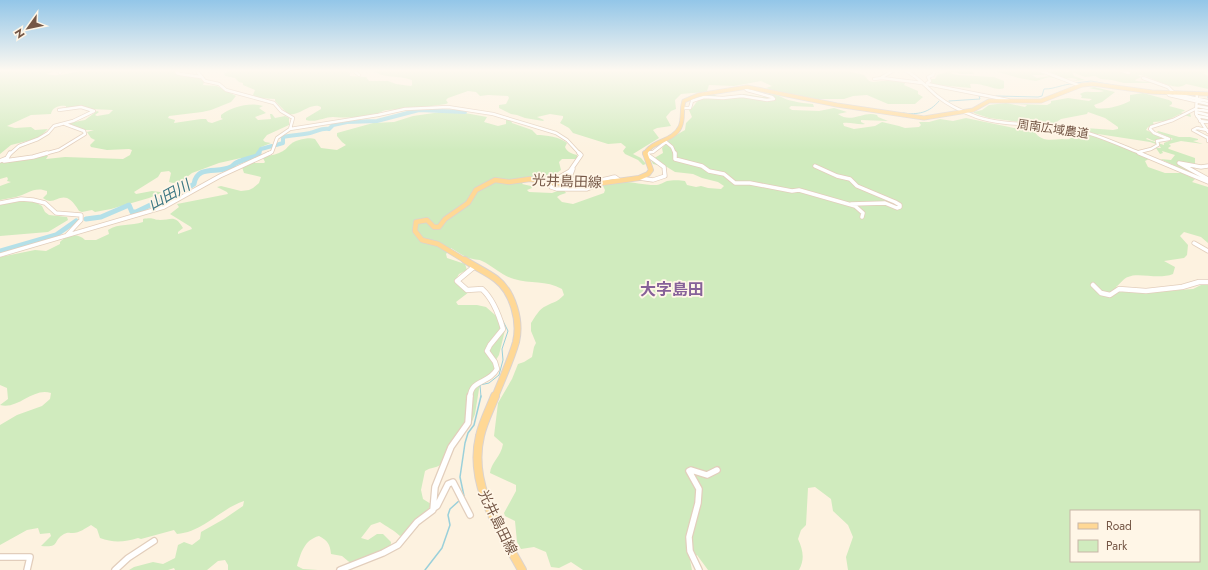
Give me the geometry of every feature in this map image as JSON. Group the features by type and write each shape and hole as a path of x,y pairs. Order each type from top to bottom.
{"main road":[{"path":"639,178 648,174 652,170 645,153 679,129 682,121 682,108 684,101 692,97"},
{"path":"794,97 837,105 920,118 929,118 979,108 989,101 1041,101 1051,97"},
{"name":"光井島田線","path":"522,570 483,496 477,467 477,450 480,436 501,370 513,353 517,335 513,302 509,293 497,280 445,248 422,240 415,231 416,222 424,220 434,227 439,227 445,220 468,203 476,190 492,181 499,180 509,182 530,179 556,183 596,184 639,178"}],"street":[{"path":"248,97 274,102 281,110 293,118 290,129"},
{"path":"682,108 690,108 692,101 704,97"},
{"path":"711,97 722,98 729,97"},
{"path":"750,97 768,100 774,99 771,97"},
{"name":"周南広域農道","path":"939,97 964,112 978,118 991,121 1062,127 1084,131 1106,138 1208,182"},
{"path":"993,97 1018,101"},
{"path":"1171,97 1208,109"},
{"path":"1182,97 1208,114"},
{"path":"1198,97 1197,116 1207,130"},
{"path":"1139,152 1158,146 1158,140 1169,139 1154,133 1150,129 1151,127 1171,120 1208,101"},
{"path":"1197,106 1208,104"},
{"path":"0,161 8,158 12,151 19,146 38,139 48,133 54,126 64,124 94,111 81,107 59,110"},
{"path":"0,255 164,207 213,180 272,152 277,138 290,129 378,115 405,109 451,107 493,114 527,123 560,135 581,154 581,157 570,171 558,178 556,183"},
{"path":"1197,116 1208,118"},
{"path":"1200,120 1208,122"},
{"path":"0,161 43,155 57,150 85,134 84,131 64,124"},
{"path":"1203,125 1208,126"},
{"path":"1207,130 1197,128 1193,130 1208,138 1208,142"},
{"path":"645,153 653,152 666,142 676,152 674,157 675,159 702,166 709,171 724,174 735,183 750,183 792,191 799,190 850,204 864,213 862,217"},
{"path":"639,178 653,180 665,176 664,167 645,153"},
{"path":"1208,166 1201,167 1179,163 1208,179"},
{"path":"815,166 837,176 850,179 857,186 889,199 900,205 900,207 897,208 884,203 850,204"},
{"path":"573,167 570,177 576,181 604,180 613,176 617,177 619,180"},
{"path":"549,182 551,187 557,189 583,189 596,184"},
{"path":"0,203 21,199 33,200 45,203 56,213 81,215 81,220 67,236"},
{"path":"1194,243 1208,251"},
{"path":"434,508 435,487 451,447 468,423 470,391 476,384 489,379 501,370 487,351 488,346 503,329 492,301 488,294 482,289 467,290 457,281 472,271 475,266"},
{"path":"1092,285 1101,293 1110,295 1119,289 1146,290 1182,287 1199,282 1208,282"},
{"path":"699,570 688,543 699,501 699,489 697,482 688,471 691,470 707,475 717,470"},
{"path":"340,570 383,553 398,545 417,522 437,506 448,484 453,482 470,515"},
{"path":"115,570 128,558 154,541"},
{"path":"0,556 30,557 27,570"}],"green space":[{"path":"0,97 236,97 231,102 211,110 169,116 168,118 175,120 174,123 206,119 208,122 212,123 223,119 221,118 221,115 230,110 241,106 258,105 263,106 259,108 266,113 255,117 258,120 271,119 270,114 272,114 275,118 285,116 289,118 289,125 267,135 263,140 271,143 261,147 258,155 249,159 242,160 241,158 219,163 192,173 182,181 173,183 169,182 171,173 169,171 161,172 158,177 134,192 136,194 152,191 161,193 111,209 95,212 92,210 82,212 79,211 73,203 64,197 48,201 43,198 47,194 47,191 39,189 16,197 0,200 0,186 11,182 7,181 7,177 0,179 0,163 44,156 48,156 46,159 65,157 123,159 130,155 132,150 107,150 91,147 90,145 95,140 91,138 87,132 94,130 84,130 70,126 69,123 85,120 97,111 99,112 95,115 97,116 109,114 113,110 91,109 82,106 66,108 66,106 59,106 53,110 51,114 31,115 7,126 15,128 31,127 35,130 48,129 39,138 11,145 0,154"},
{"path":"256,97 452,97 446,100 448,103 446,104 386,110 376,114 360,117 333,117 310,121 306,120 306,118 321,109 321,107 313,106 296,113 288,114 275,101 275,99"},
{"path":"508,97 678,97 675,100 676,109 671,111 666,117 671,126 653,130 659,138 633,154 641,158 646,164 643,165 638,160 625,154 623,151 626,147 621,143 608,144 573,133 569,128 560,123 563,116 550,114 537,117 544,120 543,121 511,114 499,108 499,105 506,104"},
{"path":"702,97 781,97 789,100 813,104 814,107 791,106 789,108 792,110 819,111 834,108 847,112 838,114 843,117 848,118 872,114 888,121 861,120 861,122 865,124 843,123 844,126 854,129 875,126 882,122 905,128 919,127 921,125 919,122 929,122 940,119 953,121 966,118 1014,128 1039,127 1040,128 1034,131 1037,135 1043,139 1050,140 1069,139 1079,133 1085,132 1072,127 1113,130 1118,129 1118,127 1105,118 1088,112 1087,114 1061,119 1055,123 1069,128 989,118 974,113 989,105 1006,103 1025,107 1027,105 1015,104 1047,105 1051,103 1051,101 1068,98 1089,101 1092,99 1081,98 1082,97 1109,97 1102,102 1094,105 1096,108 1109,108 1117,106 1130,101 1130,97 1156,97 1169,100 1172,104 1169,106 1184,110 1185,111 1181,112 1183,113 1190,113 1191,117 1180,114 1166,121 1153,122 1154,125 1148,127 1146,130 1166,139 1159,137 1162,139 1154,141 1147,138 1146,139 1164,145 1164,143 1173,139 1157,132 1158,131 1179,137 1198,139 1193,141 1203,144 1181,141 1169,144 1171,146 1168,148 1169,149 1195,158 1195,164 1180,162 1193,174 1160,159 1171,160 1175,155 1162,151 1163,153 1160,154 1156,148 1161,148 1159,145 1150,142 1098,134 1149,159 1145,161 1148,167 1165,173 1182,173 1195,179 1192,182 1208,187 1208,243 1201,237 1184,232 1180,236 1188,245 1187,255 1184,258 1164,261 1175,267 1173,274 1167,276 1132,276 1125,279 1116,287 1121,291 1138,293 1193,289 1203,284 1208,284 1208,570 848,570 846,557 853,537 848,525 833,511 831,499 815,487 808,488 806,525 801,530 798,539 803,554 799,570 708,570 697,555 690,560 692,570 583,570 571,562 559,568 551,567 546,552 534,547 521,549 517,542 515,521 505,516 504,513 516,491 516,485 490,473 503,444 494,436 498,403 512,379 518,364 532,357 536,343 531,331 531,323 541,309 557,301 564,295 562,289 556,286 510,278 481,260 462,255 451,248 446,254 447,258 465,264 467,270 459,274 455,281 469,292 456,302 458,305 477,305 486,307 502,321 505,330 499,355 494,363 494,370 482,381 479,389 475,414 471,424 451,445 440,465 425,471 421,490 423,499 431,504 430,507 425,513 413,521 406,532 400,536 380,522 371,525 361,538 368,540 377,534 383,534 391,542 390,551 354,566 342,556 331,554 328,543 319,536 310,541 304,548 297,566 303,569 318,570 228,570 228,565 225,560 218,561 207,570 175,570 174,568 168,570 129,570 134,567 153,562 163,564 175,558 178,545 184,542 192,545 200,539 201,532 243,506 244,501 227,509 195,529 177,534 174,530 141,539 138,538 124,541 114,541 100,538 97,529 91,525 78,532 64,534 54,545 41,546 51,536 50,533 40,534 38,528 27,530 0,545 0,425 17,415 42,406 50,399 51,393 38,393 7,406 0,405 8,399 7,388 0,385 0,257 35,250 46,251 60,244 60,242 72,235 79,236 85,240 96,240 109,234 108,230 112,228 121,225 143,222 143,219 147,218 160,220 175,219 183,228 178,232 178,234 192,229 170,214 179,207 177,204 228,194 217,187 221,186 241,191 249,190 259,183 261,177 244,173 242,167 251,163 264,163 263,158 279,153 296,141 302,139 315,139 321,148 337,150 346,145 337,136 337,133 373,123 394,122 413,116 441,112 465,113 487,117 484,122 498,126 506,124 506,119 511,120 512,123 532,130 537,135 561,139 567,143 565,147 567,150 577,155 577,159 562,159 559,162 561,170 557,173 544,177 526,179 522,184 531,186 532,188 527,190 529,192 552,193 563,189 566,193 557,197 562,202 573,204 604,193 605,190 603,186 615,182 655,185 667,181 681,180 685,181 687,185 721,189 724,186 718,182 693,174 675,172 667,167 653,164 651,160 663,153 662,148 671,138 685,130 686,123 692,117 689,110"},
{"path":"799,97 851,97 844,99 812,99"},
{"path":"871,97 923,97 915,104 888,104"},
{"path":"24,201 35,202 42,206 45,212 49,215 67,217 68,220 48,232 0,236 0,204"}],"waterway":[{"path":"949,101 980,99 979,97"},
{"path":"1021,97 1040,97"},
{"path":"903,113 914,114 927,111 939,101"},
{"name":"山田川","path":"276,145 283,143 283,137 329,129 333,125 347,122 377,121 419,110 465,112"},
{"name":"山田川","path":"258,154 261,149 272,146"},
{"name":"山田川","path":"86,219 101,217 129,205 132,212 136,212 165,198 170,193 191,186 194,184 199,174 226,169 235,163 257,156 259,153"},
{"name":"山田川","path":"0,251 56,235 76,221"},
{"path":"481,396 480,385 489,383 499,375 503,360 502,349 508,331 502,319"},
{"path":"464,496 460,477 465,443 468,433 474,425 481,396"},
{"path":"425,570 442,548 450,525 448,515 450,509 460,500"}],"district":[{"name":"大字島田","path":"672,289"}]}
